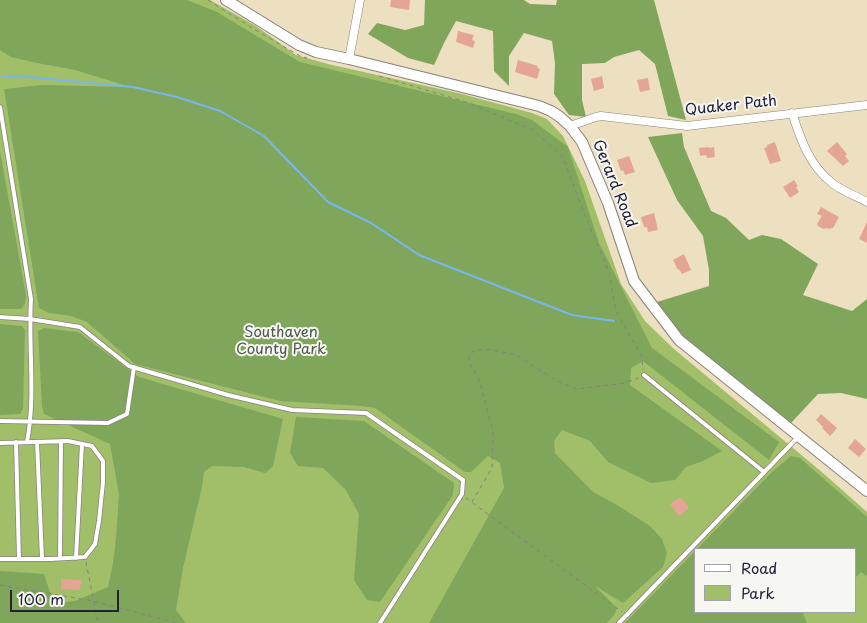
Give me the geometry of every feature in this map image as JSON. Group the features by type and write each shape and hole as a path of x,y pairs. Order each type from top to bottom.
{"street":[{"name":"Gerard Road","path":"226,0 307,49 539,106 560,117 570,126 582,142 608,203 634,280 679,340 867,490"},
{"path":"349,59 360,0"},
{"name":"Quaker Path","path":"570,126 596,117 683,126 867,104"},
{"path":"792,113 803,147 814,166 833,184 867,202"}],"lane":[{"path":"0,107 31,299 31,421 27,442"},
{"path":"0,317 30,319 80,327 129,366 228,395 292,410 366,413 463,480 462,494 380,623"},
{"path":"0,421 108,423 127,414 134,367"},
{"path":"644,375 764,472"},
{"path":"619,623 799,436"},
{"path":"60,558 61,441"},
{"path":"0,443 61,441 82,444 92,446 104,461 95,544 85,557 0,558"},
{"path":"16,442 19,559"},
{"path":"37,442 42,559"},
{"path":"76,558 82,444"}],"path":[{"path":"208,0 252,28 300,56 309,59"},
{"path":"373,74 466,102 533,130 563,157 609,272 616,311 642,358 644,375 625,383 578,389 557,381 516,355 488,349 473,351 468,361 479,379 493,431 492,468 472,502"},
{"path":"462,494 626,615"},
{"path":"85,557 98,623"},
{"path":"0,585 94,601 177,623"}],"green space":[{"name":"Southaven County Park","path":"0,0 210,0 256,26 296,55 462,94 532,113 547,119 563,136 585,181 621,284 645,321 674,349 867,512 867,623 0,623"},
{"path":"0,0 187,0 217,12 300,62 516,114 532,120 568,147 599,243 652,348 779,442 769,460 643,361 631,368 630,385 722,451 686,467 675,480 651,483 608,462 590,441 562,430 554,441 555,453 593,492 650,526 662,539 667,553 663,567 623,603 595,586 617,608 607,623 429,623 504,488 500,463 488,456 471,472 465,472 375,408 280,401 135,364 87,322 71,316 49,313 39,308 4,89 42,85 130,87 75,70 11,57 0,50"},
{"path":"425,0 524,0 530,4 556,5 557,0 654,0 686,120 668,116 655,64 639,50 614,57 605,63 582,64 582,100 586,117 569,115 554,94 555,63 552,41 524,33 509,56 509,86 494,71 493,31 456,21 434,65 408,58 368,34 377,23 405,30 424,25"},
{"path":"682,133 684,147 711,211 726,218 749,240 762,235 781,239 818,264 803,295 852,311 867,299 867,399 841,393 818,394 791,423 682,336 657,302 709,286 709,270 703,236 677,200 648,137"},
{"path":"0,151 26,295 25,304 21,309 0,309"},
{"path":"0,324 22,326 25,330 23,409 20,414 0,415"},
{"path":"44,328 78,332 139,377 283,419 273,466 265,473 244,467 212,466 204,472 176,610 186,623 0,623 0,571 44,574 50,592 57,603 75,601 108,587 113,563 119,494 110,444 44,414 38,331"},
{"path":"296,417 364,421 454,483 453,495 380,602 367,600 354,580 359,514 345,489 323,468 298,466 290,453"},
{"path":"791,456 800,458 867,517 867,576 861,572 857,576 857,548 698,548 771,473"},
{"path":"694,552 694,613 804,613 803,614 807,623 625,623"}],"building":[{"path":"391,0 410,0 409,10 390,7"},
{"path":"458,31 474,35 472,40 475,41 473,48 456,42"},
{"path":"518,60 538,66 537,68 540,69 537,79 515,72"},
{"path":"602,76 604,88 594,91 591,79"},
{"path":"648,78 650,90 640,92 637,80"},
{"path":"775,142 781,161 770,164 764,148"},
{"path":"837,142 847,154 845,156 849,161 843,166 827,151"},
{"path":"714,147 715,157 707,158 706,155 700,156 699,148"},
{"path":"629,156 635,172 625,175 623,170 621,171 617,160"},
{"path":"794,180 799,192 790,198 783,187"},
{"path":"821,207 839,217 833,228 823,229 818,226 817,224 822,216 817,214"},
{"path":"654,213 658,230 648,232 647,227 644,227 641,217"},
{"path":"867,222 867,243 859,239"},
{"path":"684,254 691,270 682,274 673,260"},
{"path":"821,414 837,428 830,436 816,420"},
{"path":"855,439 866,449 859,457 848,448"},
{"path":"681,497 689,508 679,516 670,504"},
{"path":"61,579 81,580 80,590 61,589"}],"waterway":[{"path":"2,77 18,76 133,87 177,97 220,111 264,136 328,202 371,223 419,255 572,315 614,321"}]}
